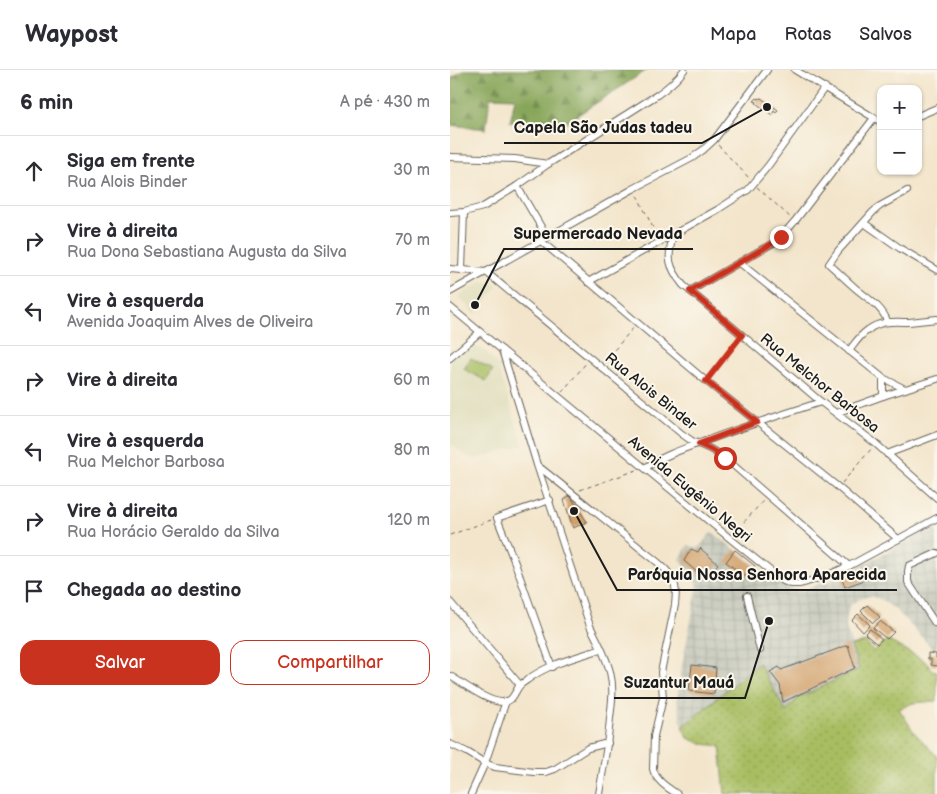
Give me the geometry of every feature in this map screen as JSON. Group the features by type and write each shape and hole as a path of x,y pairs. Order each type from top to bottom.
{"street":[{"path":"450,213 464,212 483,207 657,95 684,70"},
{"path":"450,292 692,158 714,140 767,70"},
{"path":"690,291 781,237 877,120 796,70"},
{"path":"588,282 734,200 748,190 768,166 825,87"},
{"path":"922,114 937,108"},
{"path":"450,157 515,159 548,164"},
{"path":"516,186 544,239 588,282 706,381 838,487 898,539"},
{"path":"887,321 879,308 829,264 838,251 880,206 907,191"},
{"path":"462,270 464,212"},
{"path":"864,223 901,249 937,270"},
{"name":"Rua Melchor Barbosa","path":"673,235 669,248 670,266 675,276 683,285 821,402 888,454 937,498"},
{"path":"740,263 884,378 905,389"},
{"path":"450,269 486,272"},
{"name":"Rua Alois Binder","path":"486,272 682,434 725,458 849,566"},
{"name":"Avenida Eugênio Negri","path":"450,307 784,581 791,584 808,582 849,566 937,518"},
{"path":"849,350 862,334 880,323 887,321 937,319"},
{"path":"450,358 480,332"},
{"path":"501,349 590,626 602,648 610,672 612,701 608,744 599,794"},
{"path":"883,396 884,378"},
{"path":"836,413 937,379"},
{"path":"645,468 672,453 757,422 821,402"},
{"path":"888,454 937,436"},
{"path":"538,465 668,572 672,578 676,594 675,605 661,672 663,698 654,736 653,756 654,775 677,794"},
{"path":"550,500 497,518 522,581 552,667"},
{"path":"935,623 908,582 908,571 909,566 937,553"},
{"path":"747,596 760,650"},
{"path":"451,604 520,685"},
{"path":"471,794 485,763 506,702 514,696 520,685 534,675 602,648"},
{"path":"450,676 488,698 506,702"},
{"path":"450,744 495,767 546,772 555,769 588,748 608,744"}],"path":[{"path":"714,140 754,183 795,221"},
{"path":"633,189 660,241"},
{"path":"601,367 637,323"},
{"path":"706,381 742,335"},
{"path":"558,396 590,358"},
{"path":"838,487 875,444"},
{"path":"572,493 645,468"},
{"path":"730,538 768,496"},
{"path":"450,535 497,518"}],"shaded area":[{"path":"491,282 498,286 475,314 459,296 479,283"},
{"path":"466,345 486,352 497,364 523,445 475,459 466,456 450,443 450,360"},
{"path":"937,525 937,647 933,649 896,610 882,600 871,596 860,599 850,605 846,627 859,669 798,698 786,712 759,663 682,727 677,699 698,585 680,559 688,545 698,548 712,532 780,584 791,589 803,590 840,577"}],"green space":[{"path":"464,70 647,70 561,126 510,122 515,98 490,97 486,129 450,125 450,79"},
{"path":"471,358 493,370 486,381 464,369"},
{"path":"887,640 925,661 932,670 937,671 937,701 913,703 899,709 914,732 937,756 937,794 725,794 720,746 702,744 688,738 682,727 759,663 786,712 798,698 859,669 851,646 865,642 874,651"}],"building":[{"path":"757,98 761,98 778,110 776,113 774,111 772,115 756,103 754,101"},
{"path":"569,496 587,522 573,528 564,500"},
{"path":"700,548 718,564 705,579 684,561 691,549 698,552"},
{"path":"735,550 755,566 746,577 726,562"},
{"path":"866,568 870,578 845,587 841,577"},
{"path":"867,605 880,617 873,623 861,611"},
{"path":"858,614 870,625 863,632 852,620"},
{"path":"880,621 894,632 887,639 873,628"},
{"path":"870,629 882,639 877,644 865,634"},
{"path":"848,645 855,668 783,702 780,685 770,672 779,667 781,670"},
{"path":"928,653 936,654 937,666 931,665"},
{"path":"692,665 716,668 714,694 689,691"}],"place":[{"name":"Capela São Judas tadeu","path":"767,107"},
{"name":"Supermercado Nevada","path":"475,305"},
{"name":"Paróquia Nossa Senhora Aparecida","path":"574,511"},
{"name":"Suzantur Mauá","path":"769,621"}],"route":[{"path":"725,458 699,444 757,422 706,381 742,335 690,291 781,237"}]}
